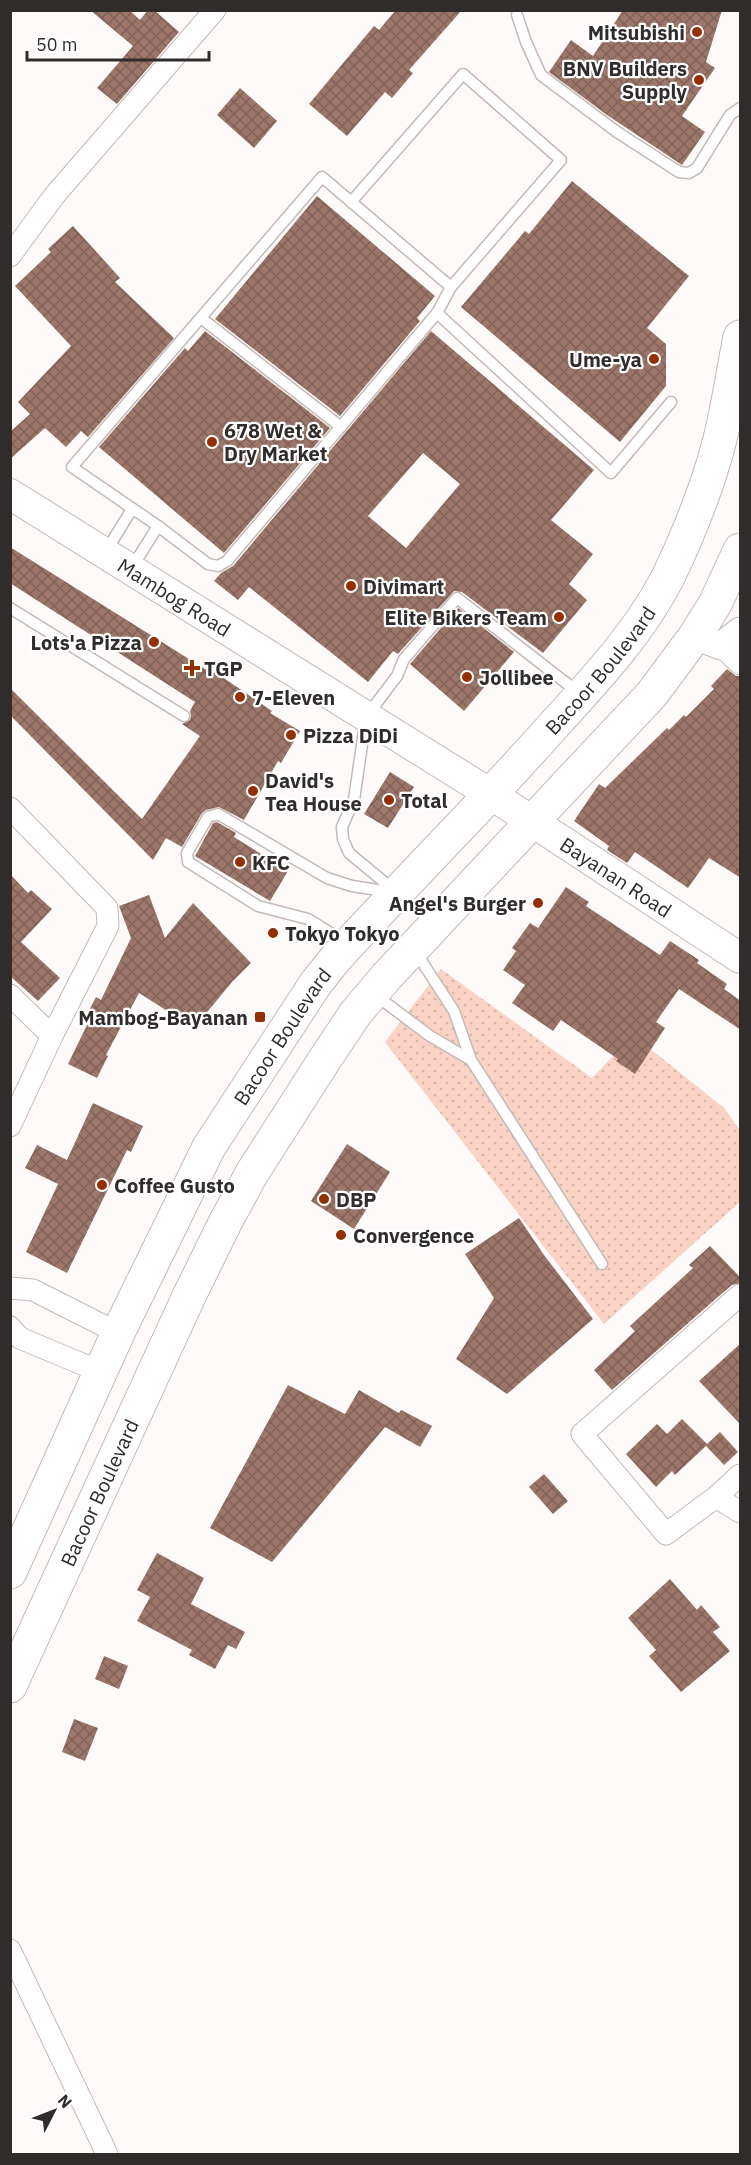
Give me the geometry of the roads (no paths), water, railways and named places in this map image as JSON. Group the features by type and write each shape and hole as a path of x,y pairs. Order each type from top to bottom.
{"main road":[{"name":"Bacoor Boulevard","path":"10,1572 118,1333 209,1147 316,983 349,944 492,795 581,695 651,606 689,532 719,443 741,336"},
{"name":"Mambog Road","path":"10,494 492,795"},
{"name":"Bacoor Boulevard","path":"10,1686 190,1294 252,1173 301,1095 355,1014 413,948 652,694 719,637 715,604 741,550"},
{"name":"Bayanan Road","path":"492,795 741,958"}],"street":[{"path":"10,256 54,196 215,10"},
{"path":"719,637 741,664"},
{"path":"10,808 107,908 108,926 52,1036 10,1126"},
{"path":"10,995 52,1036"},
{"path":"10,1288 33,1290 118,1333"},
{"path":"741,1295 582,1434 666,1534 716,1497 741,1475"},
{"path":"10,1327 20,1338 101,1372"},
{"path":"716,1497 741,1512"},
{"path":"10,1950 107,2154"}],"lane":[{"path":"517,15 541,75 618,132 679,172 690,173 697,168 730,115 741,108"},
{"path":"351,202 463,74 561,160 451,287 437,313 227,561 218,566 208,564 158,525 72,467 322,177 351,202 451,287"},
{"path":"437,313 611,473 670,402"},
{"path":"201,318 341,427"},
{"path":"105,553 132,509"},
{"path":"131,569 158,525"},
{"path":"397,893 349,853 343,839 342,827 354,800 366,717 397,676 404,659 457,598 581,695"},
{"path":"10,608 184,716"},
{"path":"349,944 308,919 258,906 188,862 187,853 208,817 218,814 327,878 352,886 397,893"},
{"path":"413,948 454,1011 471,1060 602,1264"},
{"path":"372,993 430,1036 471,1060"}],"place":[{"name":"Mitsubishi","path":"697,32"},
{"name":"BNV Builders Supply","path":"699,80"},
{"name":"Ume-ya","path":"654,359"},
{"name":"678 Wet & Dry Market","path":"212,442"},
{"name":"Divimart","path":"351,586"},
{"name":"Elite Bikers Team","path":"559,617"},
{"name":"Lots'a Pizza","path":"154,642"},
{"name":"TGP","path":"192,668"},
{"name":"Jollibee","path":"467,677"},
{"name":"7-Eleven","path":"240,697"},
{"name":"Pizza DiDi","path":"291,735"},
{"name":"David's Tea House","path":"253,791"},
{"name":"Total","path":"389,800"},
{"name":"KFC","path":"240,862"},
{"name":"Angel's Burger","path":"538,903"},
{"name":"Tokyo Tokyo","path":"273,933"},
{"name":"Mambog-Bayanan","path":"260,1017"},
{"name":"Coffee Gusto","path":"102,1185"},
{"name":"DBP","path":"324,1199"},
{"name":"Convergence","path":"341,1235"}]}
